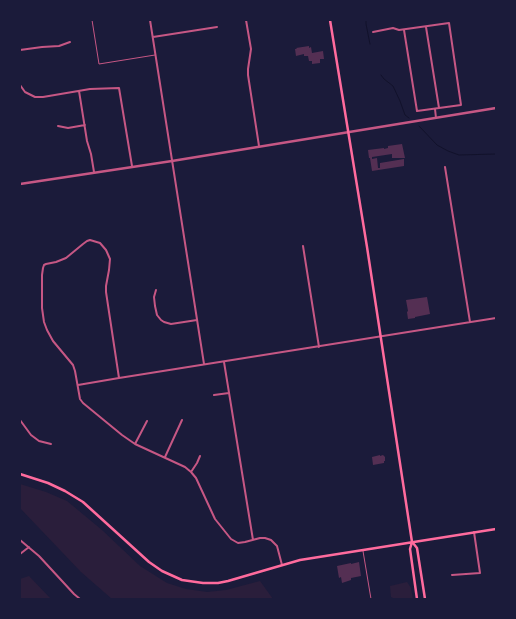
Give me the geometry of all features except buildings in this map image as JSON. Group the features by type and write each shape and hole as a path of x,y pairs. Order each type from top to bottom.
{"main road":[{"path":"330,20 412,542 410,549 417,599"},
{"path":"20,474 48,482 83,502 149,562 162,571 177,578 203,583 218,583 240,578 300,560 496,529"},
{"path":"412,542 417,548 426,599"}],"street":[{"path":"150,20 204,364"},
{"path":"246,20 250,49 248,75 259,146"},
{"path":"373,32 393,28 404,30 449,23 462,105 417,111 404,30"},
{"path":"153,37 217,26"},
{"path":"426,26 439,108"},
{"path":"20,50 59,46 70,42"},
{"path":"20,86 24,92 35,97 43,97 79,90 119,88 132,166"},
{"path":"79,90 87,141 94,172"},
{"path":"20,184 172,161 496,108"},
{"path":"435,109 436,118"},
{"path":"58,126 68,128 85,125"},
{"path":"445,167 470,322"},
{"path":"119,378 106,292 110,259 100,242 90,240 86,241 66,258 44,265 42,270 42,308 44,322 50,336 76,371 80,399 122,435 135,444 185,467 196,478 215,519 231,538 242,543 265,538 271,540 279,550 282,565"},
{"path":"303,246 319,346"},
{"path":"156,290 154,297 155,306 157,315 161,320 171,324 197,320"},
{"path":"78,385 496,318"},
{"path":"224,361 252,540"},
{"path":"214,395 229,393"},
{"path":"20,420 31,435 39,441 51,444"},
{"path":"165,457 182,420"},
{"path":"135,444 146,421"},
{"path":"191,472 200,456"},
{"path":"452,575 480,573 474,532"},
{"path":"20,540 29,547 80,599"},
{"path":"20,554 29,547"}],"lane":[{"path":"92,20 99,64 156,55"},
{"path":"363,550 371,599"},
{"path":"385,599 390,599"}],"shaded area":[{"path":"20,484 46,492 67,501 102,530 140,566 167,583 186,589 207,592 226,590 260,581 273,599 112,599 81,572 20,508"},
{"path":"29,576 51,599 20,599 20,579"},
{"path":"407,582 411,588 413,599 395,599 391,597 390,586"}],"waterway":[{"path":"366,20 370,44"},
{"path":"381,75 393,86 405,115 409,118"},
{"path":"419,126 437,145 448,151 459,155 496,154"}]}
